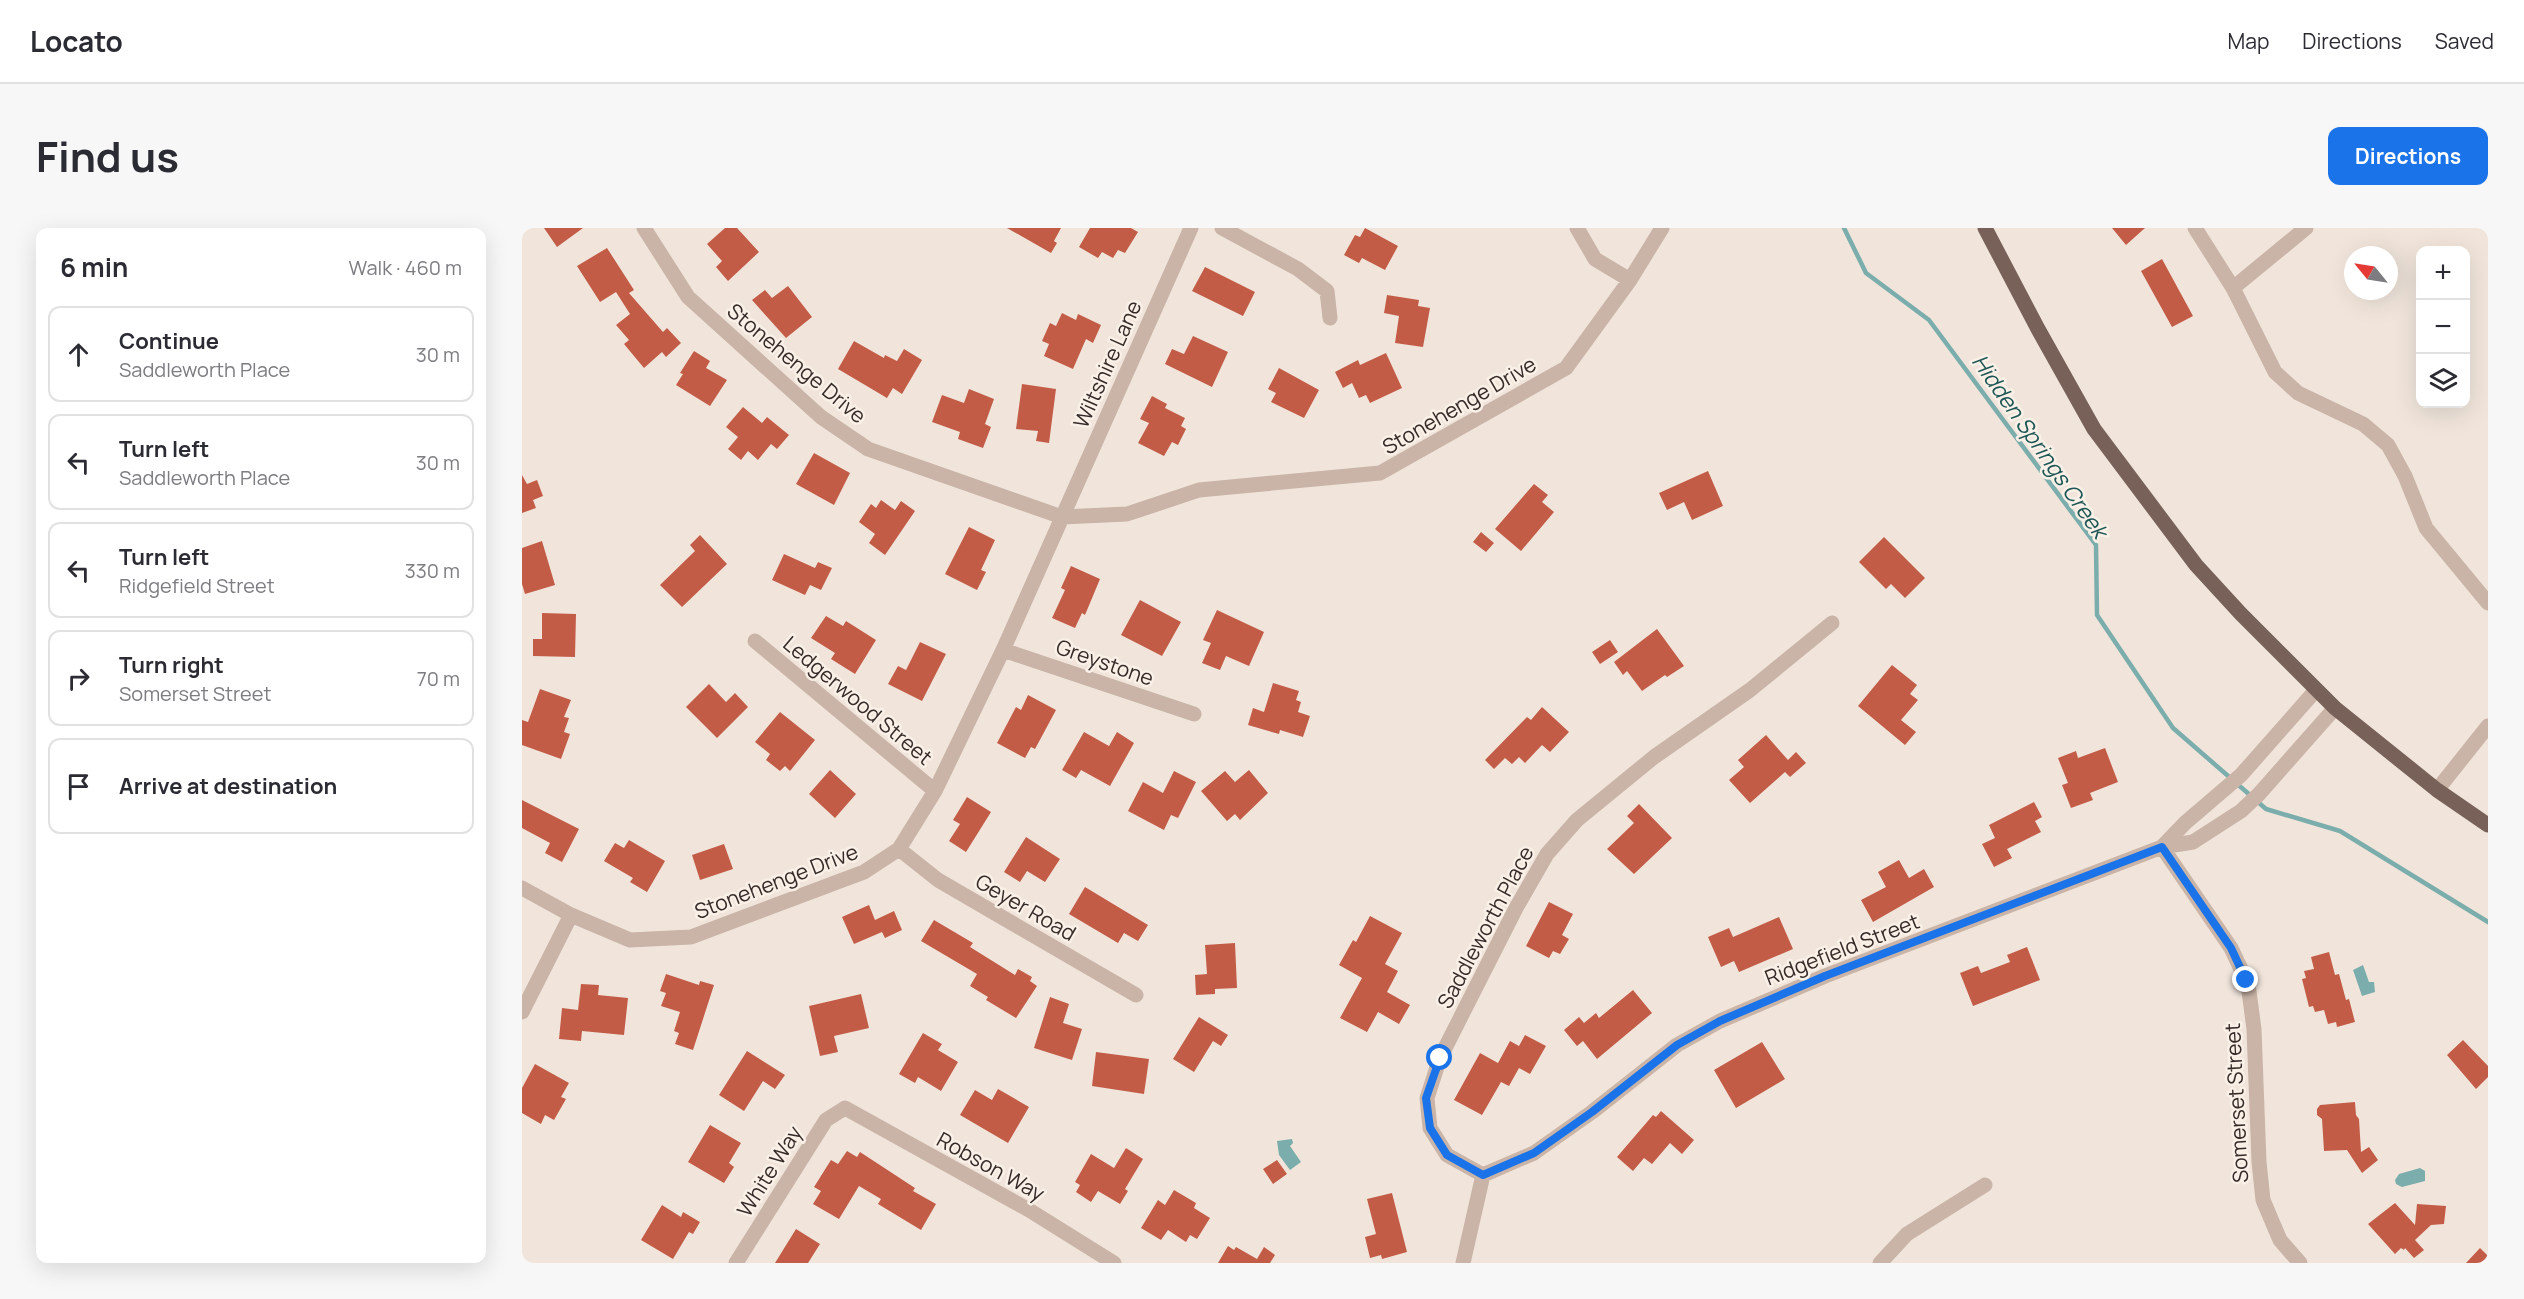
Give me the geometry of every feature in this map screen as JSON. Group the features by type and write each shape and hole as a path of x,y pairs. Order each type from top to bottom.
{"main road":[{"path":"1985,228 2094,429 2196,565 2335,708 2437,790 2488,825"}],"street":[{"name":"Stonehenge Drive","path":"644,228 688,297 830,423 868,449 1062,517 1127,514 1199,490 1380,473 1566,368 1630,280 1662,228"},
{"name":"Wiltshire Lane","path":"1062,517 1191,228"},
{"path":"1222,228 1298,269 1327,291 1330,318"},
{"path":"1577,228 1595,259 1630,280"},
{"path":"2196,228 2233,288 2275,372 2298,393 2362,424 2388,445 2406,476 2426,528 2488,603"},
{"path":"2233,288 2306,228"},
{"name":"Stonehenge Drive","path":"522,888 571,915 630,940 691,937 864,872 899,849 935,791 1003,650 1062,517"},
{"name":"Saddleworth Place","path":"1483,1175 1447,1155 1430,1128 1426,1098 1440,1058 1516,908 1547,854 1577,820 1654,757 1750,690 1832,623"},
{"name":"Ledgerwood Street","path":"755,641 935,791"},
{"name":"Greystone","path":"1003,650 1194,714"},
{"name":"Ridgefield Street","path":"2162,847 2185,823 2241,775 2316,690"},
{"name":"Ridgefield Street","path":"1483,1175 1534,1153 1592,1112 1677,1045 1720,1021 1825,976 2162,847 2193,842 2241,811 2259,794 2335,708"},
{"path":"2437,790 2488,726"},
{"name":"Somerset Street","path":"2162,847 2231,948 2248,984 2255,1038 2259,1162 2263,1200 2280,1240 2300,1263"},
{"name":"Geyer Road","path":"899,849 938,880 1136,995"},
{"path":"522,1012 571,915"},
{"name":"White Way","path":"736,1263 826,1120 845,1108"},
{"name":"Robson Way","path":"845,1108 1029,1210 1114,1263"},
{"path":"1463,1263 1483,1175"},
{"path":"1881,1263 1908,1234 1984,1185"}],"water":[{"path":"2363,965 2369,982 2374,982 2375,992 2362,996 2353,970"},
{"path":"1292,1139 1293,1143 1290,1146 1301,1162 1290,1170 1279,1155 1277,1141"},
{"path":"2420,1168 2425,1171 2425,1181 2402,1187 2396,1184 2395,1180 2399,1174"}],"building":[{"path":"544,228 583,228 557,247"},
{"path":"725,228 737,228 759,252 728,281 716,267 722,261 707,244"},
{"path":"1007,228 1061,228 1054,241 1057,243 1051,253"},
{"path":"1090,228 1131,228 1138,232 1125,253 1118,250 1113,258 1102,252 1098,258 1079,247"},
{"path":"1365,228 1398,246 1385,270 1362,258 1359,263 1344,255 1355,235 1360,237"},
{"path":"2112,228 2145,228 2126,245"},
{"path":"607,248 634,290 629,293 663,332 667,328 681,343 666,357 662,352 644,368 624,344 629,340 616,325 630,314 616,292 600,302 577,266"},
{"path":"2162,259 2193,316 2172,327 2141,271"},
{"path":"1205,267 1255,292 1243,316 1192,291"},
{"path":"788,286 812,317 786,338 752,300 765,290 772,298"},
{"path":"1387,295 1419,300 1418,306 1430,308 1423,347 1395,343 1399,316 1384,313"},
{"path":"1062,313 1076,320 1078,314 1101,325 1093,343 1086,339 1073,369 1044,356 1049,344 1042,341 1050,323 1056,326"},
{"path":"1193,336 1228,352 1212,387 1165,364 1172,349 1184,354"},
{"path":"854,341 884,358 885,355 897,361 904,349 922,360 902,394 893,388 887,398 838,369"},
{"path":"694,351 710,361 706,368 727,380 710,406 676,385 683,374 680,373"},
{"path":"1386,353 1402,388 1370,403 1366,395 1359,398 1352,383 1343,388 1335,372 1358,360 1360,365"},
{"path":"1279,368 1319,390 1304,418 1271,402 1276,393 1268,389"},
{"path":"1022,384 1056,389 1049,443 1036,441 1038,431 1016,429"},
{"path":"969,389 994,399 985,424 991,427 983,448 958,439 960,432 932,422 942,395 964,403"},
{"path":"1152,396 1167,404 1165,408 1185,418 1181,426 1186,429 1178,445 1172,442 1164,456 1138,443 1149,423 1140,419"},
{"path":"743,407 762,423 767,417 789,435 777,449 771,444 758,460 748,451 741,460 728,449 738,437 726,427"},
{"path":"814,453 850,473 834,505 796,484"},
{"path":"1708,471 1723,506 1692,520 1684,502 1667,510 1659,493"},
{"path":"522,475 527,484 537,480 543,496 533,500 536,508 522,513"},
{"path":"1534,484 1548,495 1542,502 1554,512 1521,551 1495,529"},
{"path":"881,500 895,510 901,501 915,511 885,555 869,543 875,534 859,522 871,504 876,508"},
{"path":"969,527 995,540 981,570 986,572 977,590 945,574"},
{"path":"1481,532 1494,543 1486,552 1473,542"},
{"path":"700,535 727,564 682,607 660,585 695,551 690,545"},
{"path":"1884,537 1925,578 1905,598 1891,584 1886,589 1859,562"},
{"path":"542,541 555,585 525,594 522,584 522,548"},
{"path":"784,554 815,568 818,562 832,568 821,590 810,585 805,595 772,580"},
{"path":"1071,566 1100,579 1085,615 1082,613 1075,628 1052,618 1065,590 1061,588"},
{"path":"1140,600 1181,622 1162,656 1121,635"},
{"path":"1217,610 1264,632 1249,666 1226,656 1220,670 1202,663 1211,643 1203,640"},
{"path":"542,613 576,614 575,657 533,656 533,639 542,639"},
{"path":"826,616 843,626 846,621 876,640 855,674 831,659 835,653 811,638"},
{"path":"1657,629 1684,666 1667,677 1665,675 1642,691 1627,671 1623,675 1614,662"},
{"path":"1610,640 1618,652 1600,664 1592,652"},
{"path":"920,642 946,654 922,701 888,684 898,666 906,670"},
{"path":"1892,665 1917,685 1910,694 1918,700 1901,720 1916,732 1905,745 1858,706"},
{"path":"1273,683 1299,691 1296,700 1301,702 1298,712 1310,716 1303,737 1280,730 1279,734 1248,725 1253,708 1264,712"},
{"path":"709,684 726,702 735,693 748,707 717,738 686,707"},
{"path":"540,689 571,700 564,717 569,718 564,732 570,734 561,759 522,745 522,720 528,722"},
{"path":"1028,695 1056,710 1035,749 1031,747 1025,758 997,743 1016,707 1021,710"},
{"path":"1542,707 1569,732 1550,752 1542,745 1525,763 1519,757 1512,764 1505,758 1494,769 1485,760 1527,717 1531,720"},
{"path":"780,712 815,740 790,771 785,766 780,771 766,760 770,754 755,742"},
{"path":"1084,732 1109,746 1117,732 1134,743 1110,786 1081,770 1076,778 1062,770"},
{"path":"1766,735 1788,760 1796,752 1806,763 1790,777 1785,772 1750,803 1729,780 1744,767 1738,760"},
{"path":"2105,748 2118,782 2090,793 2093,800 2071,808 2062,785 2068,783 2058,758 2076,751 2078,758"},
{"path":"830,770 856,794 835,818 809,794"},
{"path":"1249,770 1268,793 1240,820 1235,814 1227,821 1201,791 1225,771 1235,782"},
{"path":"1174,771 1196,782 1178,818 1171,815 1164,830 1128,811 1143,782 1163,793"},
{"path":"967,797 991,812 966,852 949,841 960,824 953,820"},
{"path":"522,800 579,829 562,862 545,853 550,843 522,828"},
{"path":"2034,802 2042,817 2035,821 2041,832 2007,849 2012,858 1994,867 1982,844 1995,838 1989,825"},
{"path":"1639,804 1672,838 1634,874 1607,849 1634,823 1627,816"},
{"path":"1026,837 1060,859 1045,882 1027,871 1020,882 1004,872"},
{"path":"629,840 665,861 647,892 630,882 633,878 604,861 615,843 624,848"},
{"path":"724,844 733,869 700,880 692,855"},
{"path":"1899,860 1909,878 1924,869 1934,887 1873,922 1861,900 1886,887 1878,872"},
{"path":"1085,887 1148,925 1138,941 1124,933 1118,943 1069,914"},
{"path":"1549,902 1573,914 1562,935 1569,939 1560,954 1553,951 1549,958 1526,946"},
{"path":"869,905 875,920 894,911 902,930 885,938 882,932 854,944 842,917"},
{"path":"1370,916 1402,933 1385,964 1398,971 1387,992 1410,1005 1399,1024 1378,1012 1367,1032 1340,1018 1362,978 1339,965 1353,940 1356,942"},
{"path":"1779,917 1793,949 1739,972 1734,961 1721,967 1708,937 1729,928 1733,937"},
{"path":"934,920 973,943 970,947 1015,975 1018,969 1032,977 1030,981 1037,986 1016,1018 986,1000 988,997 970,986 977,974 921,941"},
{"path":"1235,943 1237,988 1215,989 1215,994 1196,995 1195,975 1207,974 1205,945"},
{"path":"2027,947 2040,980 1973,1006 1960,973 1978,966 1981,973 2010,962 2007,955"},
{"path":"2329,952 2335,975 2339,974 2346,1000 2349,999 2355,1022 2337,1027 2336,1022 2328,1024 2324,1010 2315,1012 2313,1006 2309,1007 2302,979 2306,978 2304,971 2314,969 2311,957"},
{"path":"666,974 699,985 700,981 714,985 693,1050 675,1044 679,1033 674,1031 680,1012 661,1006 666,993 660,991"},
{"path":"581,984 599,985 598,995 628,998 624,1035 582,1031 581,1041 559,1039 562,1008 578,1010"},
{"path":"1633,990 1652,1013 1597,1059 1583,1041 1577,1046 1564,1030 1579,1017 1584,1023 1596,1013 1599,1018"},
{"path":"861,994 869,1028 834,1036 838,1052 820,1056 809,1006"},
{"path":"1050,997 1069,1004 1063,1023 1082,1029 1072,1060 1034,1048"},
{"path":"1199,1017 1228,1035 1221,1046 1213,1041 1194,1072 1173,1059"},
{"path":"923,1033 942,1044 938,1050 958,1062 941,1091 918,1077 915,1083 899,1074"},
{"path":"1525,1035 1546,1046 1530,1074 1519,1068 1509,1086 1501,1082 1482,1115 1454,1100 1480,1053 1498,1063 1510,1041 1519,1046"},
{"path":"2463,1040 2488,1066 2488,1077 2476,1089 2447,1055"},
{"path":"1762,1042 1785,1079 1736,1108 1714,1070"},
{"path":"747,1051 785,1075 775,1089 763,1081 744,1111 719,1095"},
{"path":"1096,1052 1149,1059 1144,1094 1092,1086"},
{"path":"535,1064 569,1083 561,1097 566,1099 554,1120 545,1115 541,1124 522,1113 522,1088"},
{"path":"998,1089 1029,1107 1008,1143 960,1115 975,1090 992,1100"},
{"path":"2355,1102 2356,1115 2359,1119 2361,1152 2369,1147 2378,1160 2362,1173 2347,1150 2324,1151 2322,1119 2317,1115 2320,1105"},
{"path":"1661,1111 1694,1140 1682,1154 1670,1143 1652,1164 1644,1158 1633,1171 1617,1157 1653,1115 1656,1117"},
{"path":"710,1125 741,1143 729,1163 734,1167 724,1183 688,1162"},
{"path":"1126,1148 1143,1159 1125,1189 1128,1191 1120,1204 1098,1191 1091,1202 1076,1192 1080,1185 1075,1182 1091,1154 1114,1168"},
{"path":"847,1151 857,1157 860,1152 915,1188 913,1191 936,1204 921,1230 878,1204 881,1199 859,1186 839,1219 813,1204 821,1191 814,1187 831,1160 838,1164"},
{"path":"1277,1160 1287,1174 1273,1184 1263,1169"},
{"path":"1174,1190 1196,1203 1194,1208 1210,1218 1197,1239 1190,1235 1186,1242 1168,1230 1161,1240 1141,1228 1158,1200 1165,1205"},
{"path":"1392,1193 1407,1252 1382,1259 1381,1255 1370,1258 1365,1237 1376,1234 1367,1199"},
{"path":"2395,1203 2415,1225 2417,1204 2446,1206 2444,1224 2431,1225 2415,1240 2424,1250 2414,1258 2405,1248 2404,1250 2401,1248 2395,1254 2368,1224"},
{"path":"662,1205 681,1217 683,1212 700,1222 693,1234 689,1232 673,1259 641,1240"},
{"path":"796,1229 820,1244 808,1263 775,1263"},
{"path":"1228,1246 1234,1250 1236,1247 1257,1259 1264,1247 1275,1255 1270,1263 1218,1263"},
{"path":"2480,1248 2488,1256 2488,1263 2466,1263"}],"waterway":[{"name":"Hidden Springs Creek","path":"1844,228 1866,273 1929,320 2096,545 2097,615 2173,728 2266,809 2340,831 2488,922"}],"route":[{"path":"1440,1058 1426,1098 1430,1128 1447,1155 1483,1175 1534,1153 1592,1112 1677,1045 1720,1021 1825,976 2162,847 2231,948 2246,980"}]}
